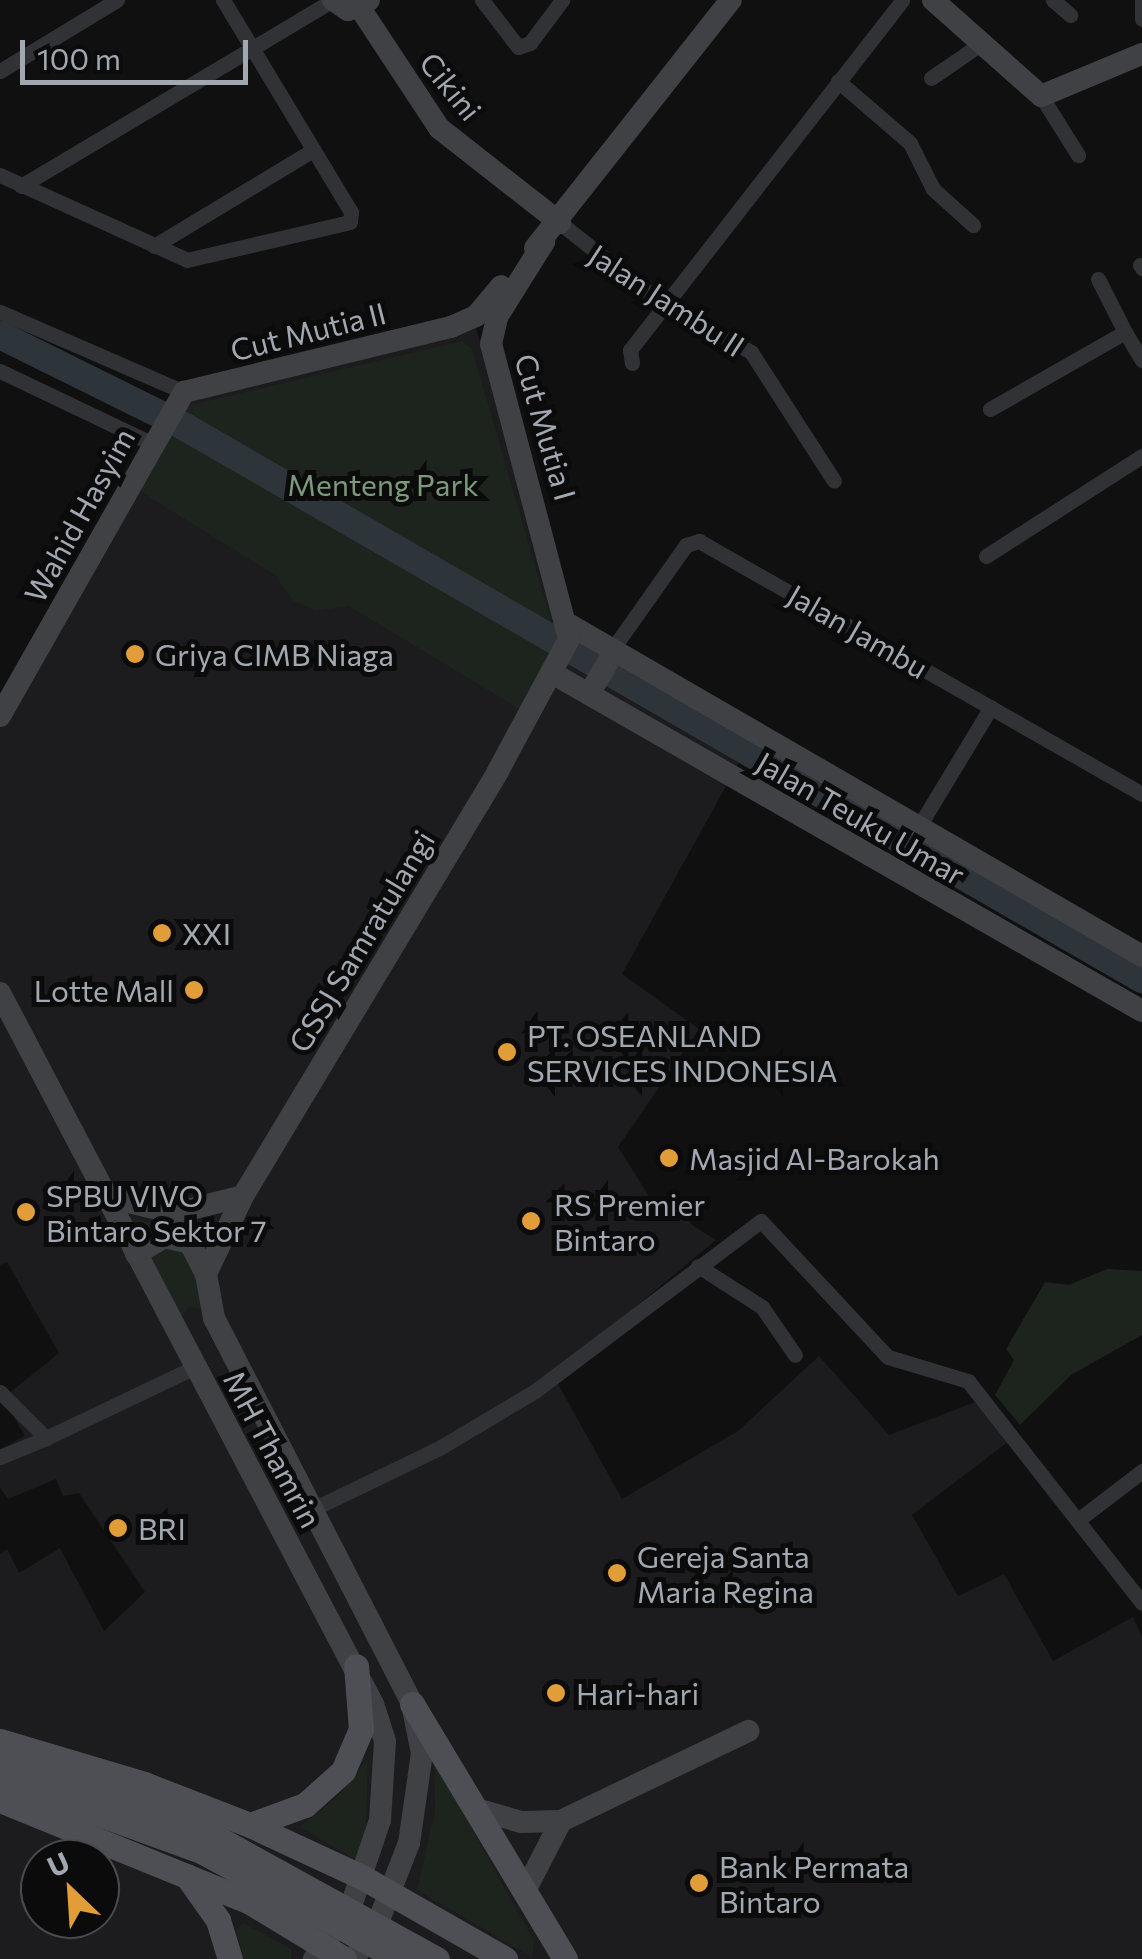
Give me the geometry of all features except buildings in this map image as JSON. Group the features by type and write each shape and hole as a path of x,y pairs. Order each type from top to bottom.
{"main road":[{"path":"333,0 342,9 364,4"},
{"path":"544,242 731,0"},
{"path":"933,0 1040,96 1142,54"},
{"name":"Cikini","path":"364,4 439,128 560,223"},
{"name":"Cut Mutia II","path":"182,394 451,327 476,316 523,257 544,242"},
{"name":"Cut Mutia I","path":"544,242 496,317 491,344 570,632"},
{"path":"451,327 474,330 491,344"},
{"name":"Wahid Hasyim","path":"0,716 8,685 182,394"},
{"name":"GSSJ Samratulangi","path":"206,1274 243,1196 555,667 570,632"},
{"name":"Jalan Teuku Umar","path":"570,632 603,669 1142,1011"},
{"name":"Jalan Teuku Umar","path":"555,667 603,669 918,828 1142,956"},
{"name":"MH Thamrin","path":"0,993 356,1666 385,1741 380,1820 362,1878 328,1955"},
{"path":"107,1197 175,1214 243,1196"},
{"path":"136,1254 164,1237 184,1238 206,1274"},
{"name":"MH Thamrin","path":"206,1274 214,1318 412,1704 422,1753 420,1794 391,1894 354,1959"},
{"path":"250,1825 306,1806 344,1771 361,1729 356,1666"},
{"path":"412,1704 480,1810 565,1959"},
{"path":"480,1810 521,1822 562,1821 748,1732"},
{"path":"0,1741 250,1825 362,1878 506,1959"},
{"path":"0,1757 212,1836 437,1959"},
{"path":"0,1778 203,1852 398,1959"},
{"path":"0,1800 182,1871 281,1920 328,1955"},
{"path":"526,1889 562,1821"},
{"path":"281,1920 303,1922 322,1896 322,1873 311,1852"},
{"path":"182,1871 218,1920 230,1959"},
{"path":"379,1959 398,1925 420,1917 443,1922"}],"street":[{"path":"0,70 117,0"},
{"path":"0,175 186,260 350,222 352,212 222,0"},
{"path":"22,186 252,52 333,0"},
{"path":"482,0 518,47 530,43 562,0"},
{"path":"632,363 630,350 902,0"},
{"path":"1052,0 1070,15"},
{"path":"1142,0 1142,19"},
{"path":"930,78 982,43"},
{"path":"838,81 910,143 933,189 973,224"},
{"path":"1040,96 1078,155"},
{"path":"154,246 313,150"},
{"name":"Jalan Jambu II","path":"560,223 665,306 751,352 834,480"},
{"path":"1098,279 1142,360"},
{"path":"0,312 182,394"},
{"path":"990,409 1125,332"},
{"path":"0,370 154,442"},
{"path":"986,556 1142,456"},
{"name":"Jalan Jambu","path":"603,669 696,540 1142,794"},
{"path":"918,828 991,708"},
{"path":"313,1509 441,1447 535,1391 753,1223 770,1226 888,1357 968,1381 1142,1603"},
{"path":"698,1266 762,1306 796,1355"},
{"path":"0,1457 195,1367"},
{"path":"0,1392 46,1438"},
{"path":"1078,1520 1142,1470"}],"shaded area":[{"path":"475,324 562,646 740,761 622,974 699,1029 618,1147 652,1201 676,1202 692,1225 716,1240 553,1375 622,1499 738,1431 819,1356 889,1435 978,1401 1013,1438 912,1515 958,1596 1004,1574 1053,1661 1133,1617 1142,1637 1142,1959 0,1959 0,1554 7,1549 19,1573 60,1548 104,1631 145,1592 79,1493 63,1496 56,1479 8,1499 0,1488 0,1449 25,1436 3,1398 59,1353 7,1262 0,1265 0,707 184,402"}],"green space":[{"name":"Menteng Park","path":"462,341 472,349 557,641 521,710 349,606 315,611 292,600 275,575 140,491 186,406"},
{"path":"120,1214 167,1228 225,1219 203,1309 189,1307 178,1321"},
{"path":"1107,1269 1142,1271 1142,1335 1071,1375 1020,1425 995,1395 1014,1360 1006,1349 1045,1282 1069,1285"},
{"path":"368,1758 366,1826 359,1862 300,1827 336,1798"},
{"path":"434,1760 534,1941 532,1957 417,1890 435,1811"},
{"path":"244,1923 291,1949 291,1959 244,1959 236,1931"}],"waterway":[{"path":"0,335 185,427 1142,979"}],"place":[{"name":"Griya CIMB Niaga","path":"135,654"},
{"name":"XXI","path":"162,933"},
{"name":"Lotte Mall","path":"194,990"},
{"name":"PT. OSEANLAND SERVICES INDONESIA","path":"507,1052"},
{"name":"Masjid Al-Barokah","path":"669,1158"},
{"name":"SPBU VIVO Bintaro Sektor 7","path":"26,1212"},
{"name":"RS Premier Bintaro","path":"531,1221"},
{"name":"BRI","path":"118,1528"},
{"name":"Gereja Santa Maria Regina","path":"617,1573"},
{"name":"Hari-hari","path":"556,1693"},
{"name":"Bank Permata Bintaro","path":"699,1883"}]}
